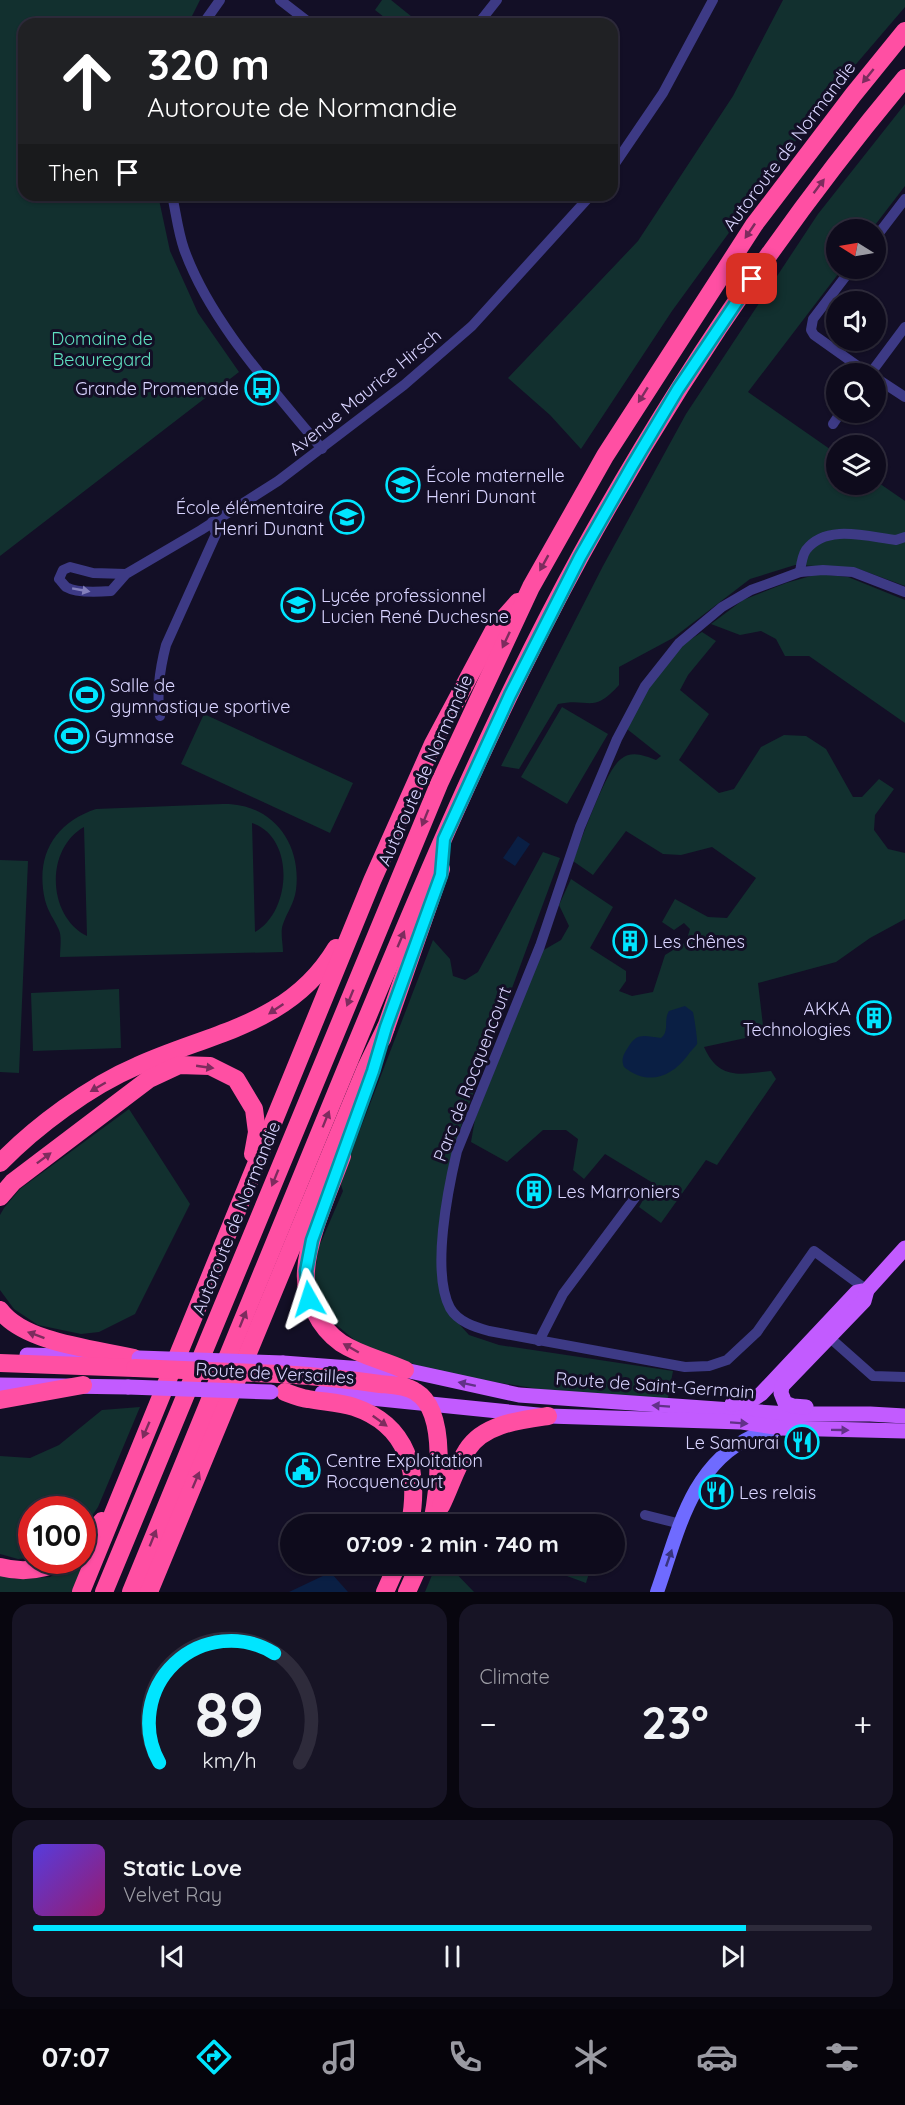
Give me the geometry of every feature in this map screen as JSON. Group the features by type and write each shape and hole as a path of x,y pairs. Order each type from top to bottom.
{"highway":[{"name":"Autoroute de Normandie","path":"104,1592 439,784 531,587 610,447 754,225 905,31"},
{"path":"131,1592 376,996 444,839 510,695 580,557 678,389 777,242 873,116 905,78"},
{"path":"81,1592 372,881 433,744 495,628 531,587"},
{"path":"405,1370 363,1355 340,1341 322,1323 309,1299 306,1271 312,1240 441,875 444,839"},
{"path":"0,1163 16,1147 71,1103 125,1072 197,1041 239,1028 266,1016 299,993 321,971 335,950 364,890 372,881"},
{"path":"150,1592 366,1068 386,1027"},
{"path":"0,1197 13,1182 149,1079 179,1065 210,1066 236,1080 254,1109 257,1132 241,1201"},
{"path":"0,1310 6,1319 33,1335 136,1362"},
{"path":"0,1363 136,1362 281,1369 405,1387 417,1392 427,1404 436,1426 439,1468 434,1514"},
{"path":"0,1400 83,1385"},
{"path":"278,1392 352,1407 369,1413 390,1428 407,1453 412,1469 414,1498 412,1514"},
{"path":"437,1514 468,1448 482,1434 515,1421 548,1416"},
{"path":"96,1529 124,1483"},
{"path":"0,1567 18,1570"},
{"path":"385,1592 393,1574"},
{"path":"407,1592 415,1574"}],"main road":[{"path":"870,1414 857,1408 793,1406 785,1403 781,1393 786,1382 864,1301 867,1290 905,1248"},
{"path":"892,1263 905,1254"},
{"path":"719,1409 723,1405 749,1402 761,1394 858,1292 867,1290"},
{"path":"0,1356 136,1362"},
{"name":"Route de Versailles","path":"281,1369 405,1370"},
{"name":"Route de Saint-Germain","path":"405,1370 519,1395 788,1414 905,1416"},
{"name":"Route de Versailles","path":"0,1385 83,1385 332,1394 548,1416"},
{"name":"Route de Saint-Germain","path":"548,1416 742,1422 781,1428 905,1431"}],"street":[{"path":"207,18 220,0"},
{"path":"280,0 302,18"},
{"path":"483,18 497,0"},
{"path":"618,159 663,93 713,0"},
{"path":"886,224 905,199"},
{"path":"173,201 183,248 210,306 322,449"},
{"name":"Avenue Maurice Hirsch","path":"126,574 93,573 70,567 63,570 59,579 65,587 94,592 111,591 126,574 278,481 404,385 472,326 586,201"},
{"path":"844,279 813,319 811,330 814,335 854,363"},
{"path":"878,363 905,327"},
{"path":"886,385 905,397"},
{"path":"160,716 159,676 162,659 166,645 216,534 212,522"},
{"path":"800,572 806,550 814,542 836,533 896,540 905,537"},
{"name":"Parc de Rocquencourt","path":"867,1290 814,1251 757,1332 727,1360 709,1366 684,1367 539,1341 473,1327 464,1322 450,1309 442,1280 444,1231 457,1151 540,946 580,827 618,739 645,686 679,643 722,607 751,590 800,572 823,570 853,573 905,592"},
{"path":"539,1341 563,1294 637,1194"},
{"path":"829,1337 873,1376 905,1377"},
{"path":"657,1592 694,1491 704,1474 716,1461 754,1435 781,1428"},
{"path":"645,1515 681,1524"}],"green space":[{"name":"Domaine de Beauregard","path":"0,0 200,0 191,18 18,18 18,201 159,201 170,251 198,313 239,372 0,556"},
{"path":"382,0 391,0 413,18 385,18 375,10"},
{"path":"783,0 905,0 905,7 827,98 672,311 581,449 550,415 508,378 638,241 733,96"},
{"path":"905,104 905,186 880,219 826,219 826,279 834,279 748,392 826,446 826,495 886,495 886,488 905,501 905,586 856,568 795,565 750,579 673,638 619,667 619,685 603,700 590,703 558,704 519,769 501,766 603,566 686,414 818,214"},
{"path":"818,574 848,577 905,600 905,723 809,656 785,656 776,639 761,631 740,635 711,624 743,600 786,583"},
{"path":"702,632 716,641 688,675 680,690 709,714 679,760 719,793 734,789 761,747 784,735 806,736 826,749 853,797 862,797 879,779 894,789 875,815 874,830 888,849 905,853 905,919 870,938 836,962 758,983 764,1034 704,1047 710,1058 724,1070 741,1074 771,1071 776,1079 717,1165 706,1160 661,1223 639,1207 653,1183 605,1154 584,1179 573,1170 578,1139 566,1130 543,1130 507,1162 471,1142 475,1119 542,951 561,940 569,926 559,905 571,879 613,907 590,948 626,971 626,981 619,991 632,996 653,992 665,955 686,942 690,929 684,923 674,930 662,922 675,899 708,917 727,918 756,878 712,847 681,855 663,854 626,831 593,875 573,861 601,790 615,765 625,756 630,755 656,760 661,756 627,729 650,685 682,645"},
{"path":"562,707 608,734 567,804 521,777"},
{"path":"204,714 353,783 330,833 181,764"},
{"path":"223,804 240,805 256,810 269,818 288,841 297,872 295,895 282,927 283,952 60,957 60,933 45,900 43,869 46,856 59,832 81,815 96,809","holes":["252,823 266,831 276,843 282,858 284,875 282,892 276,908 267,922 255,932","84,827 87,936 64,914 58,899 56,882 57,866 62,850 71,837"]},
{"path":"543,852 560,858 460,1129 441,1280 452,1316 469,1335 499,1345 673,1371 667,1403 557,1392 446,1374 365,1349 326,1316 314,1280 318,1249 343,1191 340,1182 433,940 450,959 453,976 465,980 478,972"},
{"path":"0,860 28,861 19,1073 0,1072"},
{"path":"119,989 121,1048 33,1051 31,993"},
{"path":"129,1109 190,1204 135,1314 99,1332 81,1334 38,1325 14,1309 0,1290 0,1215 20,1189"},
{"path":"140,1407 96,1510 96,1496 18,1496 18,1559 0,1554 0,1456 30,1458 59,1445 102,1410"},
{"path":"0,1574 15,1579 50,1577 55,1574 80,1574 73,1592 0,1592"},
{"path":"432,1574 457,1574 474,1592 425,1592"},
{"path":"568,1574 589,1574 586,1583 567,1576"}],"water":[{"path":"518,836 530,844 515,866 503,858"},
{"path":"685,1006 693,1012 697,1042 681,1063 666,1074 650,1078 633,1073 624,1067 624,1055 634,1040 641,1036 661,1038 665,1032 669,1011"},
{"path":"327,1574 332,1574 348,1592 289,1592"}],"place":[{"name":"Grande Promenade","path":"262,388"},
{"name":"École maternelle Henri Dunant","path":"403,485"},
{"name":"École élémentaire Henri Dunant","path":"347,517"},
{"name":"Lycée professionnel Lucien René Duchesne","path":"298,605"},
{"name":"Salle de gymnastique sportive","path":"87,695"},
{"name":"Gymnase","path":"72,736"},
{"name":"Les chênes","path":"630,941"},
{"name":"AKKA Technologies","path":"874,1018"},
{"name":"Les Marroniers","path":"534,1191"},
{"name":"Le Samurai","path":"802,1442"},
{"name":"Centre Exploitation Rocquencourt","path":"303,1470"},
{"name":"Les relais","path":"716,1492"}],"route":[{"path":"309,1299 306,1271 312,1240 441,875 444,839 510,695 580,557 678,389 752,279"}]}
